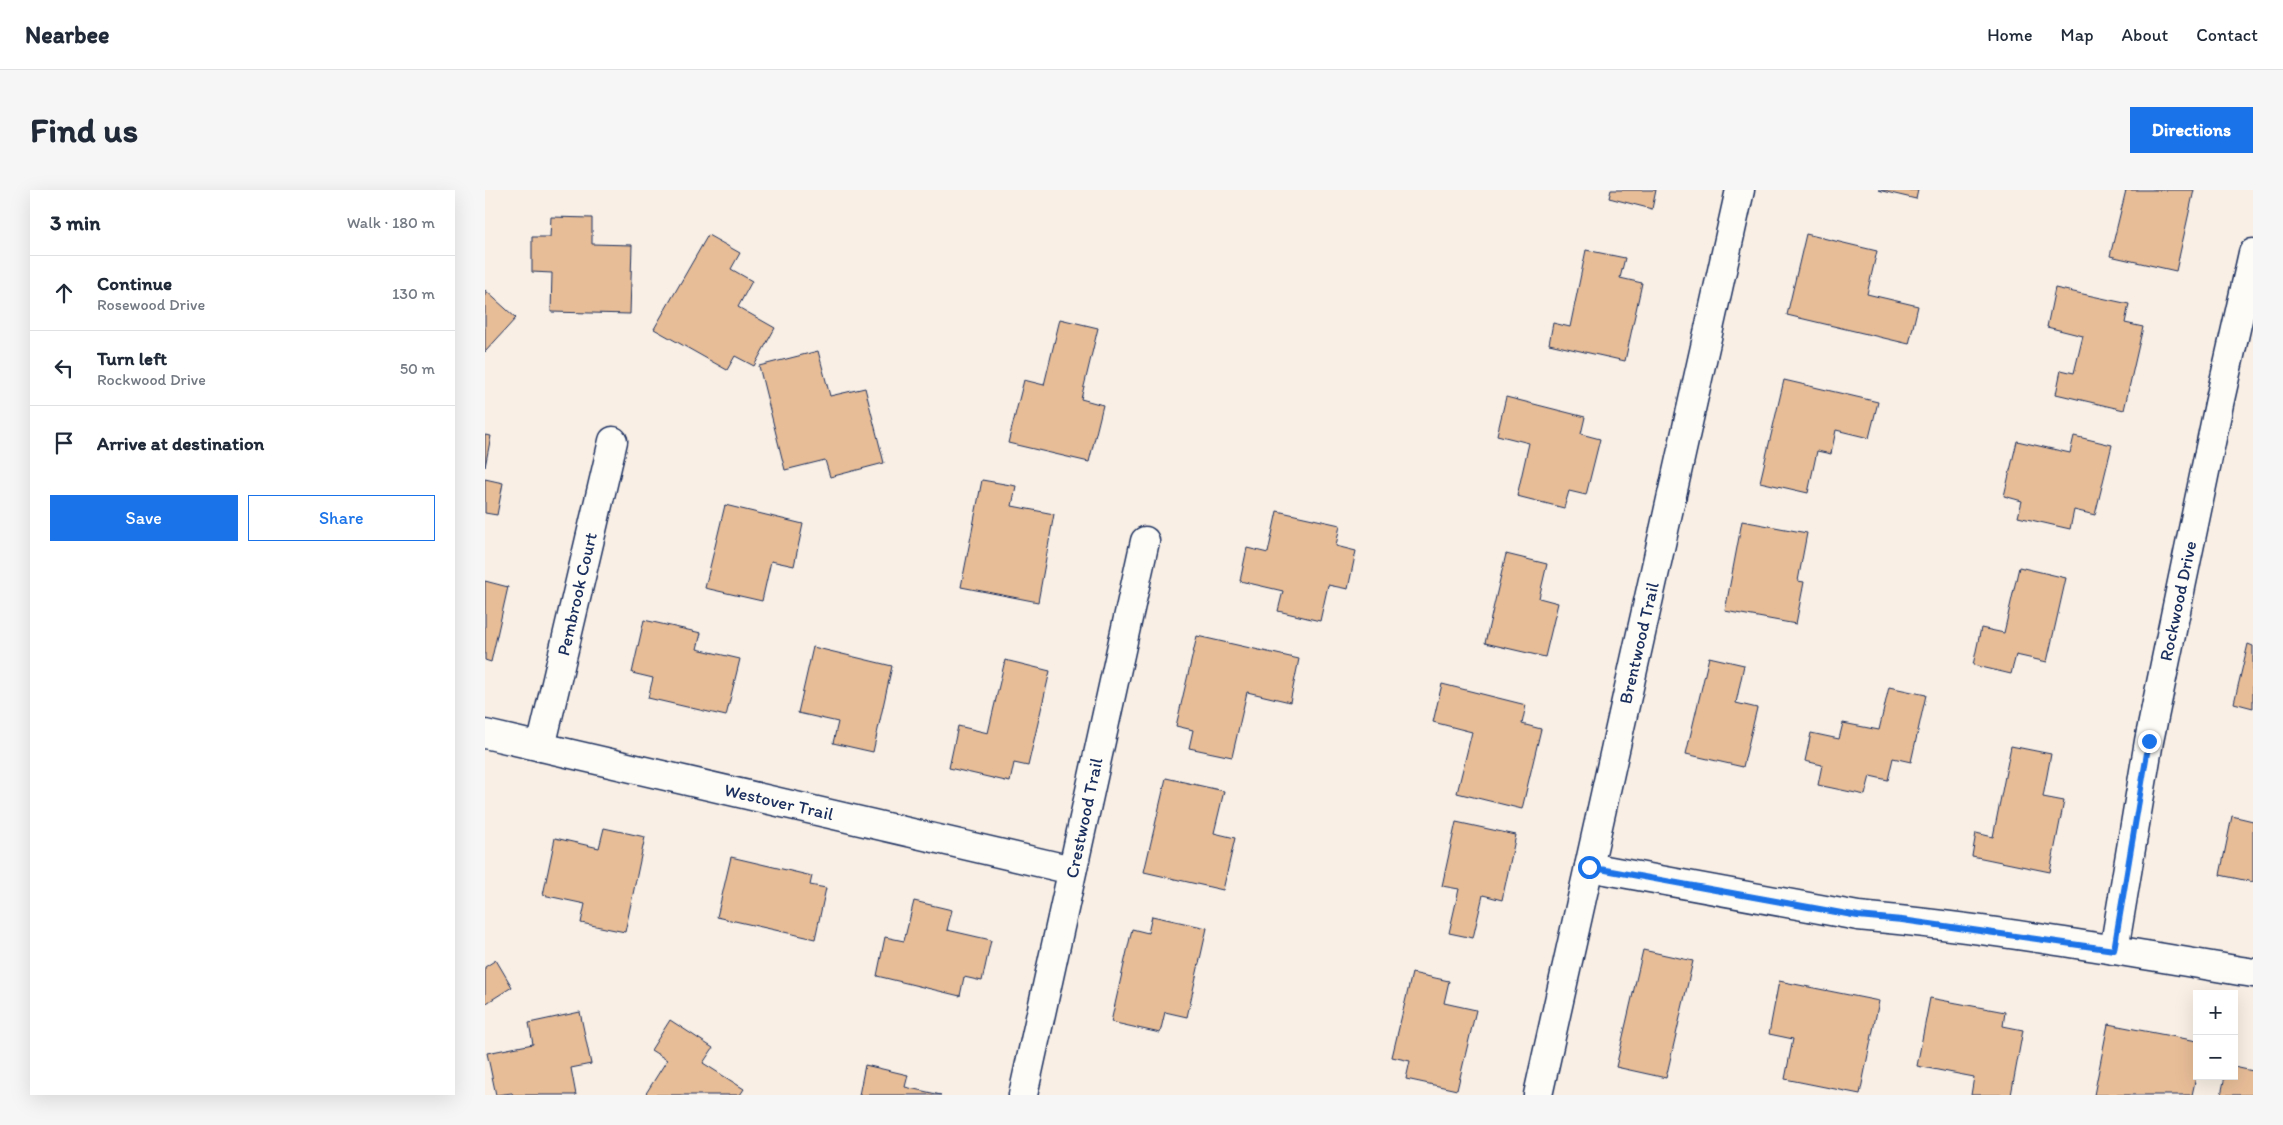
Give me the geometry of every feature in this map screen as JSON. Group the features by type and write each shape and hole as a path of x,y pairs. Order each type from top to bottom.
{"street":[{"name":"Brentwood Trail","path":"1538,1095 1740,190"},
{"name":"Rockwood Drive","path":"2114,950 2149,741 2219,404 2253,253"},
{"name":"Pembrook Court","path":"541,747 613,441"},
{"name":"Crestwood Trail","path":"1023,1095 1145,541"},
{"name":"Westover Trail","path":"485,734 1072,870"},
{"path":"1589,867 1858,916 1902,920 2114,950 2253,973"}],"building":[{"path":"1611,190 1656,190 1652,209 1609,198"},
{"path":"1878,190 1918,190 1916,199"},
{"path":"2126,190 2194,190 2176,271 2110,256"},
{"path":"551,217 592,218 592,244 632,245 630,314 551,312 552,273 532,272 532,237 550,237"},
{"path":"1806,234 1877,251 1867,294 1918,306 1909,344 1787,315"},
{"path":"708,235 740,253 731,269 752,281 738,307 775,328 754,366 735,356 727,370 654,329"},
{"path":"1586,250 1625,258 1620,278 1642,283 1625,361 1549,344 1553,323 1570,327"},
{"path":"2055,288 2129,304 2125,323 2143,327 2124,410 2056,394 2061,370 2074,373 2083,336 2047,327"},
{"path":"485,290 516,318 485,352"},
{"path":"1060,319 1098,328 1081,399 1103,405 1089,462 1008,443 1024,380 1044,385"},
{"path":"818,351 830,396 865,388 884,463 830,477 825,460 785,470 759,366"},
{"path":"1784,380 1878,402 1869,438 1836,430 1831,454 1817,451 1808,493 1760,482"},
{"path":"1506,397 1585,417 1581,434 1600,439 1586,495 1569,491 1564,508 1517,496 1529,443 1497,435"},
{"path":"485,435 491,436 485,467"},
{"path":"2074,436 2112,445 2095,515 2074,510 2070,529 2018,517 2022,501 2004,496 2017,441 2070,453"},
{"path":"485,479 503,483 497,515 485,513"},
{"path":"982,480 1016,486 1012,506 1054,514 1038,602 961,587"},
{"path":"725,505 803,524 794,566 771,561 762,601 705,588"},
{"path":"1277,511 1340,525 1336,546 1356,551 1348,589 1328,585 1320,621 1278,611 1283,591 1240,581 1247,548 1268,553"},
{"path":"1742,521 1807,533 1798,581 1804,582 1796,624 1725,611"},
{"path":"1506,554 1547,564 1539,598 1558,603 1545,657 1485,643"},
{"path":"2019,567 2066,578 2047,662 2016,655 2011,674 1973,665 1981,628 2004,633"},
{"path":"485,581 508,587 491,662 485,660"},
{"path":"644,620 701,633 697,649 740,659 726,716 648,698 653,678 632,673"},
{"path":"1197,636 1299,659 1290,702 1247,692 1232,757 1189,748 1193,730 1176,726"},
{"path":"2248,644 2253,646 2253,708 2234,703"},
{"path":"813,647 892,666 873,752 833,743 838,722 798,713"},
{"path":"1709,657 1744,665 1736,703 1757,708 1743,767 1686,754"},
{"path":"1005,660 1050,671 1028,766 1014,763 1010,782 949,768 958,726 988,733"},
{"path":"1442,684 1526,705 1522,724 1541,729 1522,809 1457,793 1472,732 1433,722"},
{"path":"1889,687 1926,695 1911,762 1893,758 1888,780 1870,776 1865,795 1818,785 1822,765 1805,761 1811,733 1839,739 1843,723 1879,730"},
{"path":"2011,746 2051,754 2043,797 2064,801 2050,872 1972,856 1976,833 1993,837"},
{"path":"1166,778 1224,791 1214,833 1235,838 1223,890 1144,872"},
{"path":"2232,816 2253,821 2253,882 2220,875"},
{"path":"1456,822 1516,835 1502,900 1483,895 1473,938 1449,933 1459,889 1442,886"},
{"path":"604,828 645,837 625,932 581,923 585,904 543,895 555,838 599,848"},
{"path":"731,857 812,876 810,885 826,888 815,939 717,917"},
{"path":"914,901 952,910 947,930 991,940 982,981 964,977 960,996 877,976 885,937 904,941"},
{"path":"1152,916 1207,928 1187,1017 1165,1012 1160,1033 1111,1022 1132,929 1148,933"},
{"path":"1643,950 1693,961 1666,1078 1616,1067"},
{"path":"496,960 512,987 485,1004 485,967"},
{"path":"1412,973 1449,981 1444,1003 1476,1010 1457,1090 1406,1079 1410,1061 1392,1057"},
{"path":"1779,981 1879,1001 1860,1094 1785,1079 1793,1039 1769,1034"},
{"path":"1930,998 2005,1012 2003,1026 2023,1030 2011,1095 1971,1095 1974,1077 1917,1066"},
{"path":"580,1012 591,1064 571,1068 576,1095 513,1095 512,1093 496,1095 487,1053 533,1044 529,1023"},
{"path":"670,1020 713,1048 703,1063 744,1089 740,1095 645,1095 667,1060 651,1050"},
{"path":"2108,1024 2193,1040 2193,1080 2195,1080 2192,1095 2094,1095"},
{"path":"865,1065 908,1075 905,1087 941,1095 859,1095"},
{"path":"2238,1068 2253,1071 2253,1095 2221,1095 2224,1080 2238,1080"}],"route":[{"path":"1589,867 1858,916 1902,920 2114,950 2149,741"}]}
